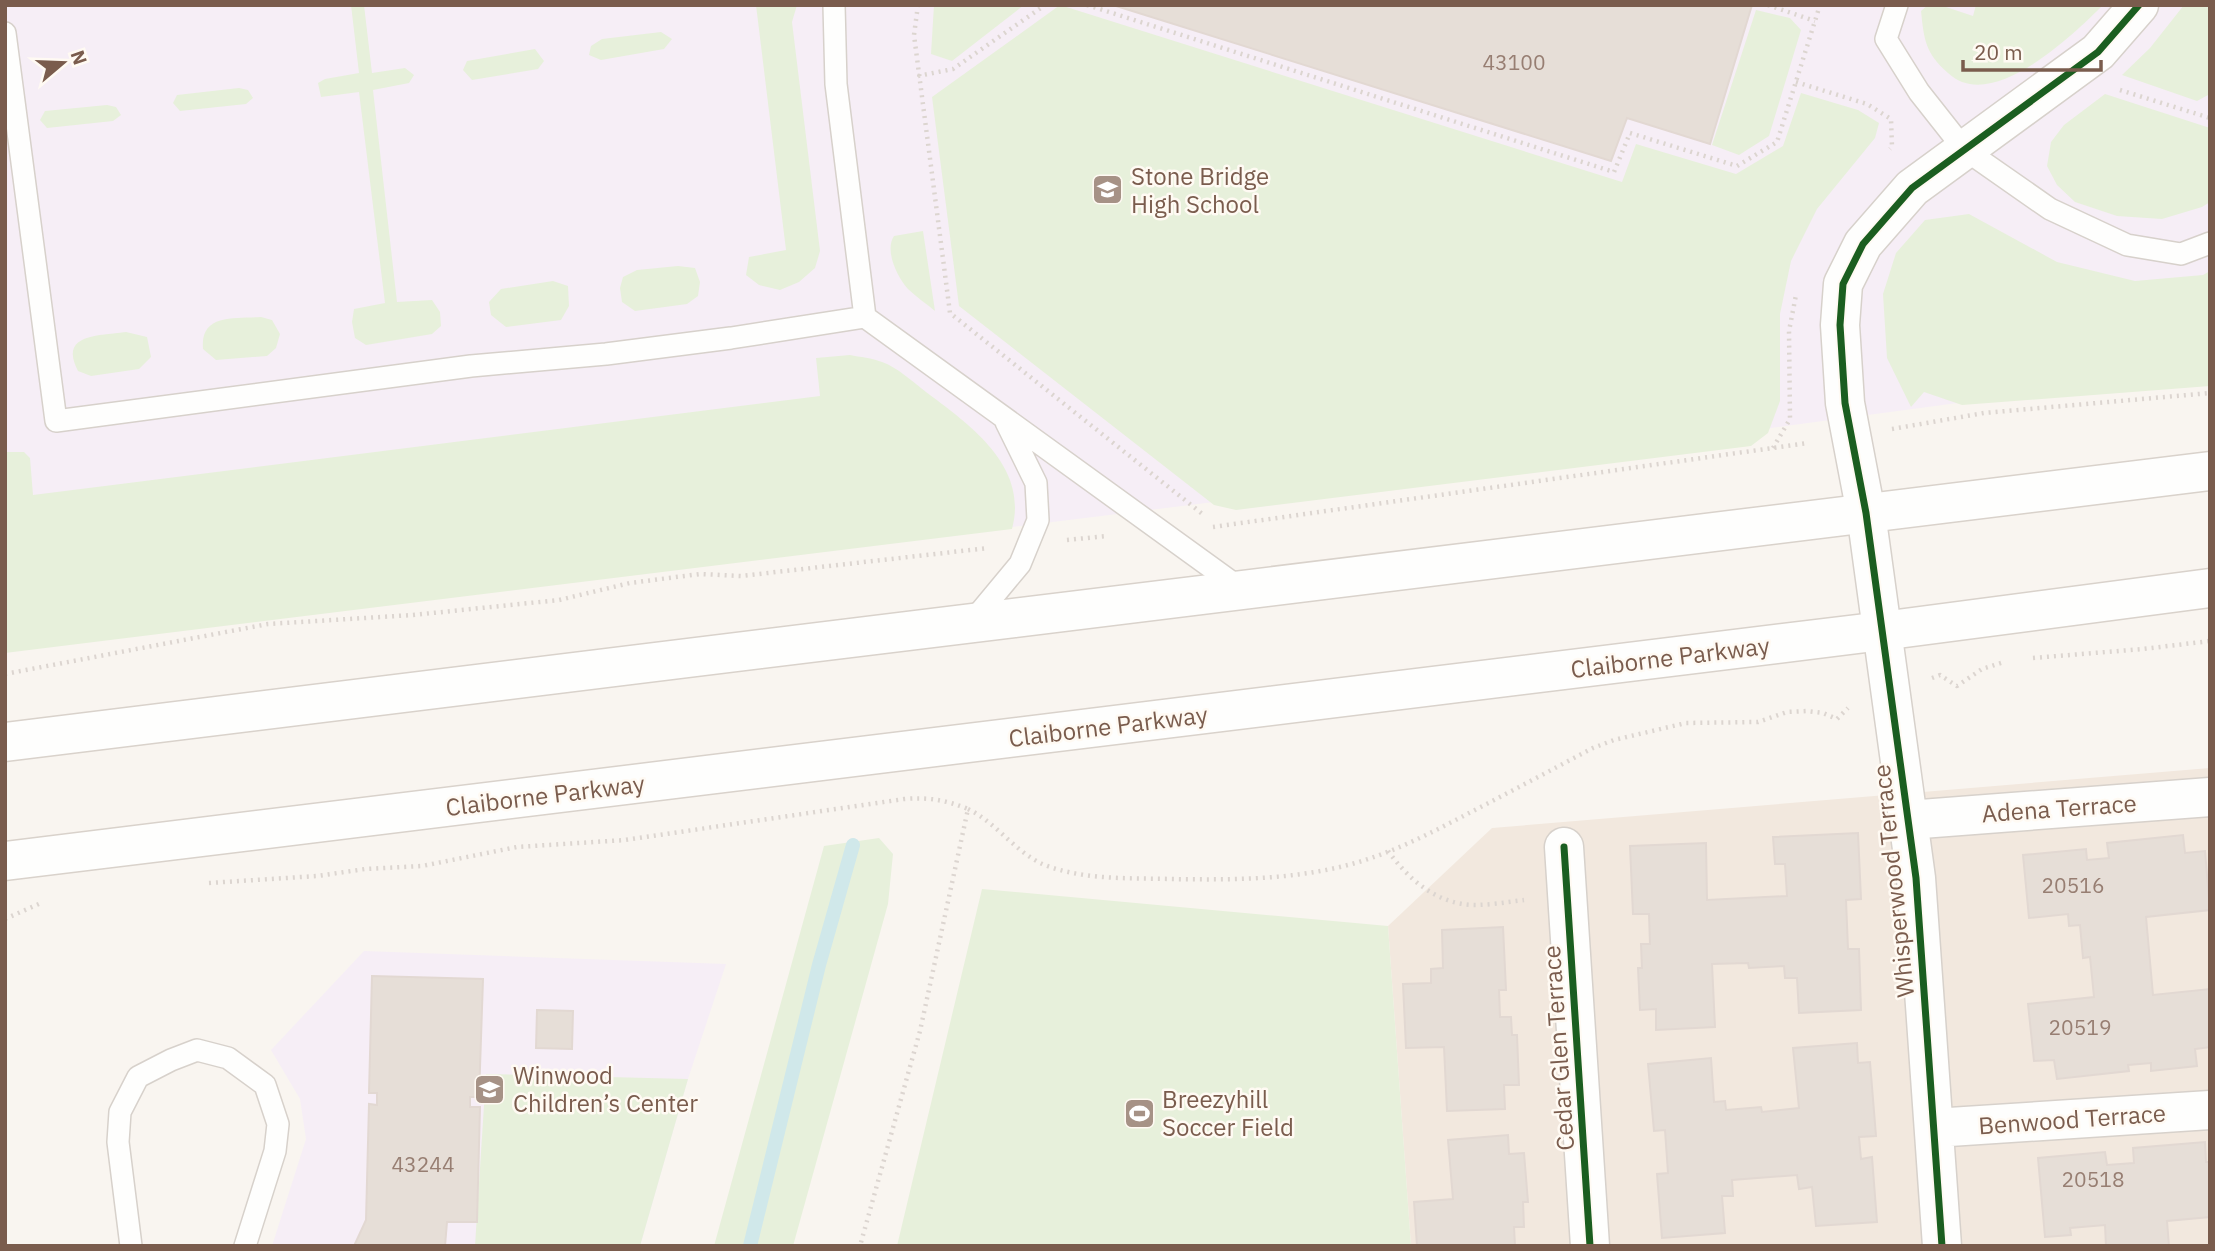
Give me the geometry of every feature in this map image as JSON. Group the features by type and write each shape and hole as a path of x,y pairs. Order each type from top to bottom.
{"main road":[{"name":"Whisperwood Terrace","path":"1942,1246 1916,878 1866,513 1845,403 1840,324 1843,284 1863,244 1912,188 2098,52 2139,5"},
{"path":"5,742 2210,471"},
{"name":"Claiborne Parkway","path":"5,861 1882,631 2210,588"},
{"name":"Adena Terrace","path":"1908,820 2210,797"},
{"name":"Cedar Glen Terrace","path":"1564,847 1590,1246"},
{"name":"Benwood Terrace","path":"1934,1128 2210,1111"}],"lane":[{"path":"834,5 836,84 864,317"},
{"path":"1897,5 1886,39 1919,92 1964,149 2050,209 2127,246 2181,254 2210,243"},
{"path":"5,33 56,421 471,366 606,354 731,338 864,317 1243,590"},
{"path":"971,623 1020,564 1038,520 1036,483 1005,420"},
{"path":"131,1246 118,1142 120,1112 138,1077 197,1050 228,1058 265,1085 278,1124 275,1151 246,1246"}],"path":[{"path":"918,5 914,35 918,76 950,313 1218,526"},
{"path":"918,76 953,69 1045,5"},
{"path":"1087,5 1614,172 1630,133 1737,166 1777,142 1820,5"},
{"path":"1768,5 1815,21"},
{"path":"2069,73 2210,118"},
{"path":"2028,658 2210,641"},
{"path":"208,883 422,866 517,846 625,841 927,797 968,809 984,817 1025,855 1048,866 1094,876 1263,880 1346,866 1388,851 1440,828 1593,748 1614,740 1686,723 1758,722 1787,712 1807,710 1837,719 1846,708 1940,675 1956,686 1982,669 2007,661"},
{"path":"860,1246 920,1031 968,809"},
{"path":"1388,851 1402,869 1433,896 1465,905 1533,899"},
{"path":"5,919 50,900"}],"shaded area":[{"name":"Stone Bridge High School","path":"5,5 2210,5 2210,374 1950,404 1279,494 5,652"},
{"path":"2210,768 2210,1246 1411,1246 1388,926 1492,828"},
{"name":"Winwood Children’s Center","path":"364,951 726,964 688,1079 640,1246 272,1246 306,1139 300,1099 271,1050"}],"green space":[{"path":"351,5 364,5 372,73 405,68 414,75 409,83 373,90 397,302 432,300 440,312 441,326 432,334 366,345 355,338 352,322 354,309 385,303 359,92 321,97 318,83 325,79 359,73"},
{"path":"756,5 797,5 792,22 820,251 815,268 799,282 780,290 759,285 746,275 749,257 786,250"},
{"path":"934,5 1024,5 952,61 931,54"},
{"path":"1060,5 1622,182 1636,144 1736,174 1783,146 1801,93 1858,110 1879,123 1875,138 1817,209 1791,261 1780,314 1780,401 1768,433 1751,446 1236,510 1214,505 959,306 932,97"},
{"path":"1928,5 1940,5 1973,16 1976,5 2103,5 2052,51 2030,66 2008,78 1986,84 1966,83 1940,66 1930,52 1925,38 1921,11"},
{"path":"2184,5 2210,5 2210,94 2197,101 2122,75 2150,48"},
{"path":"1756,10 1790,18 1801,30 1769,136 1739,155 1712,145"},
{"path":"661,32 672,39 664,49 601,60 589,55 591,46 602,39"},
{"path":"535,49 544,61 538,69 472,80 463,70 467,61"},
{"path":"239,88 248,90 253,98 246,104 180,111 173,103 177,95"},
{"path":"2105,94 2210,128 2210,202 2162,219 2117,216 2075,202 2057,185 2047,166 2051,142 2064,125"},
{"path":"107,105 116,107 121,115 113,121 47,128 40,120 45,111"},
{"path":"1969,214 2057,262 2135,281 2203,275 2210,271 2210,386 1962,405 1924,392 1911,407 1887,358 1883,294 1896,253 1925,220"},
{"path":"923,231 935,311 904,284 891,256 894,236"},
{"path":"678,266 695,268 700,282 698,296 687,304 635,311 622,302 620,288 623,277 637,270"},
{"path":"553,281 568,286 569,306 561,320 506,327 491,315 489,302 501,289"},
{"path":"261,317 272,320 280,334 276,348 267,356 216,360 203,349 207,329 213,324 221,320"},
{"path":"126,332 147,337 151,357 139,369 91,376 78,371 73,359 73,349 78,343 94,336"},
{"path":"850,355 893,367 960,418 992,449 1012,486 1015,506 1012,529 5,653 5,452 24,452 30,458 33,495 820,396 816,358"},
{"path":"879,838 893,854 888,904 793,1246 714,1246 824,846"},
{"path":"982,889 1388,926 1411,1246 897,1246"},
{"path":"486,1074 688,1079 640,1246 475,1246"}],"building":[{"path":"1113,5 1752,5 1710,144 1627,118 1611,161"},
{"path":"1858,833 1861,899 1846,900 1848,949 1859,949 1861,1010 1799,1013 1797,978 1785,978 1784,966 1749,968 1748,963 1712,964 1715,1027 1656,1030 1656,1009 1640,1010 1638,968 1642,968 1641,944 1650,944 1649,914 1633,914 1630,846 1706,843 1707,900 1787,896 1785,864 1775,864 1773,837"},
{"path":"2183,835 2185,853 2205,851 2210,910 2146,917 2153,995 2210,989 2210,1047 2195,1049 2197,1066 2151,1071 2151,1063 2128,1065 2129,1071 2057,1079 2054,1060 2034,1061 2028,1004 2094,997 2090,957 2083,958 2080,925 2069,926 2068,914 2029,918 2023,855 2086,849 2087,860 2109,858 2107,843"},
{"path":"1503,927 1506,990 1499,990 1500,1017 1511,1017 1512,1035 1517,1035 1519,1085 1504,1085 1505,1109 1447,1111 1444,1047 1406,1048 1403,984 1431,983 1431,969 1443,968 1442,930"},
{"name":"Winwood Children’s Center","path":"372,976 483,979 479,1097 470,1097 470,1107 480,1107 477,1222 447,1222 445,1246 354,1246 366,1220 369,1104 377,1105 377,1093 369,1093"},
{"path":"537,1010 573,1011 572,1049 536,1048"},
{"path":"1857,1043 1858,1063 1870,1062 1876,1136 1859,1137 1861,1159 1872,1157 1877,1222 1816,1226 1812,1187 1799,1189 1797,1175 1732,1180 1733,1196 1722,1196 1725,1233 1662,1238 1657,1174 1668,1173 1665,1130 1654,1131 1648,1064 1711,1058 1714,1102 1725,1101 1726,1110 1761,1107 1762,1112 1799,1108 1793,1048"},
{"path":"1508,1135 1509,1154 1524,1153 1528,1202 1523,1202 1524,1227 1514,1227 1515,1246 1417,1246 1414,1202 1453,1199 1448,1140"},
{"path":"2205,1142 2206,1162 2210,1162 2210,1217 2167,1221 2169,1246 2106,1246 2105,1225 2070,1228 2071,1235 2045,1237 2038,1158 2105,1152 2107,1165 2134,1163 2133,1148"}],"waterway":[{"path":"750,1246 819,965 853,845"}],"cycle path":[{"path":"1942,1246 1916,878 1866,513 1845,403 1840,325 1843,284 1863,244 1912,188 2098,52 2139,5"},
{"path":"1564,847 1590,1246"}],"place":[{"name":"Stone Bridge High School","path":"1108,190"},
{"name":"Winwood Children’s Center","path":"490,1089"},
{"name":"Breezyhill Soccer Field","path":"1139,1113"}]}
